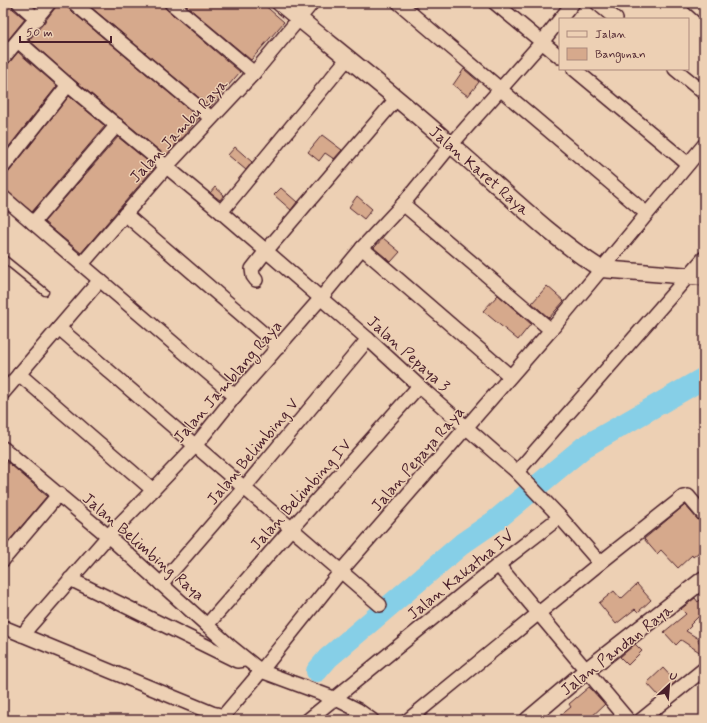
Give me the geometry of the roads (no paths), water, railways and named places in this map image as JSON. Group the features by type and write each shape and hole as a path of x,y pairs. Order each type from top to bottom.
{"street":[{"path":"19,3 37,19"},
{"path":"3,58 50,3"},
{"path":"74,3 211,118"},
{"path":"170,3 254,73"},
{"name":"Jalan Karet Raya","path":"280,3 397,98 527,212 573,250 601,269 697,277"},
{"name":"Jalan Jambu Raya","path":"82,264 167,166 254,73 312,3"},
{"path":"399,3 646,213"},
{"path":"495,3 559,56"},
{"name":"Jalan Jamblang Raya","path":"561,18 573,3"},
{"path":"597,3 615,18"},
{"path":"694,3 704,12"},
{"name":"Jalan Jamblang Raya","path":"22,634 108,536 195,446 235,396 321,298 362,248 403,204 451,145 559,21"},
{"name":"Jalan Pepaya 3","path":"18,41 68,85 167,166 368,339 528,482 560,516"},
{"path":"221,212 348,58"},
{"path":"575,70 688,164"},
{"path":"676,70 704,94"},
{"path":"3,167 68,85"},
{"path":"256,280 253,276 252,269 397,98"},
{"path":"33,223 117,125"},
{"name":"Jalan Pepaya Raya","path":"3,627 217,715 228,712 341,571 551,330 646,213 704,145"},
{"path":"3,197 235,396"},
{"path":"403,204 551,330"},
{"path":"125,214 278,347"},
{"path":"362,248 510,376"},
{"path":"517,472 697,277 704,258"},
{"path":"3,394 100,280"},
{"path":"59,328 380,605"},
{"name":"Jalan Belimbing V","path":"161,584 244,488 368,339"},
{"path":"19,374 153,490"},
{"name":"Jalan Belimbing IV","path":"207,625 291,528 419,386"},
{"name":"Jalan Belimbing Raya","path":"6,455 59,494 261,671 334,698 358,710 372,720"},
{"path":"3,560 59,494"},
{"path":"408,720 684,496 688,496 704,514"},
{"path":"560,516 600,563"},
{"name":"Jalan Kakatua IV","path":"308,720 560,516"},
{"path":"498,565 538,615 587,670 628,720"},
{"path":"70,579 237,661 247,660"},
{"name":"Jalan Pandan Raya","path":"528,720 587,670 704,579"},
{"path":"641,720 704,669"}],"lane":[{"path":"3,258 45,292"}],"waterway":[{"path":"317,671 328,658 463,543 495,521 584,447 704,378"}]}
